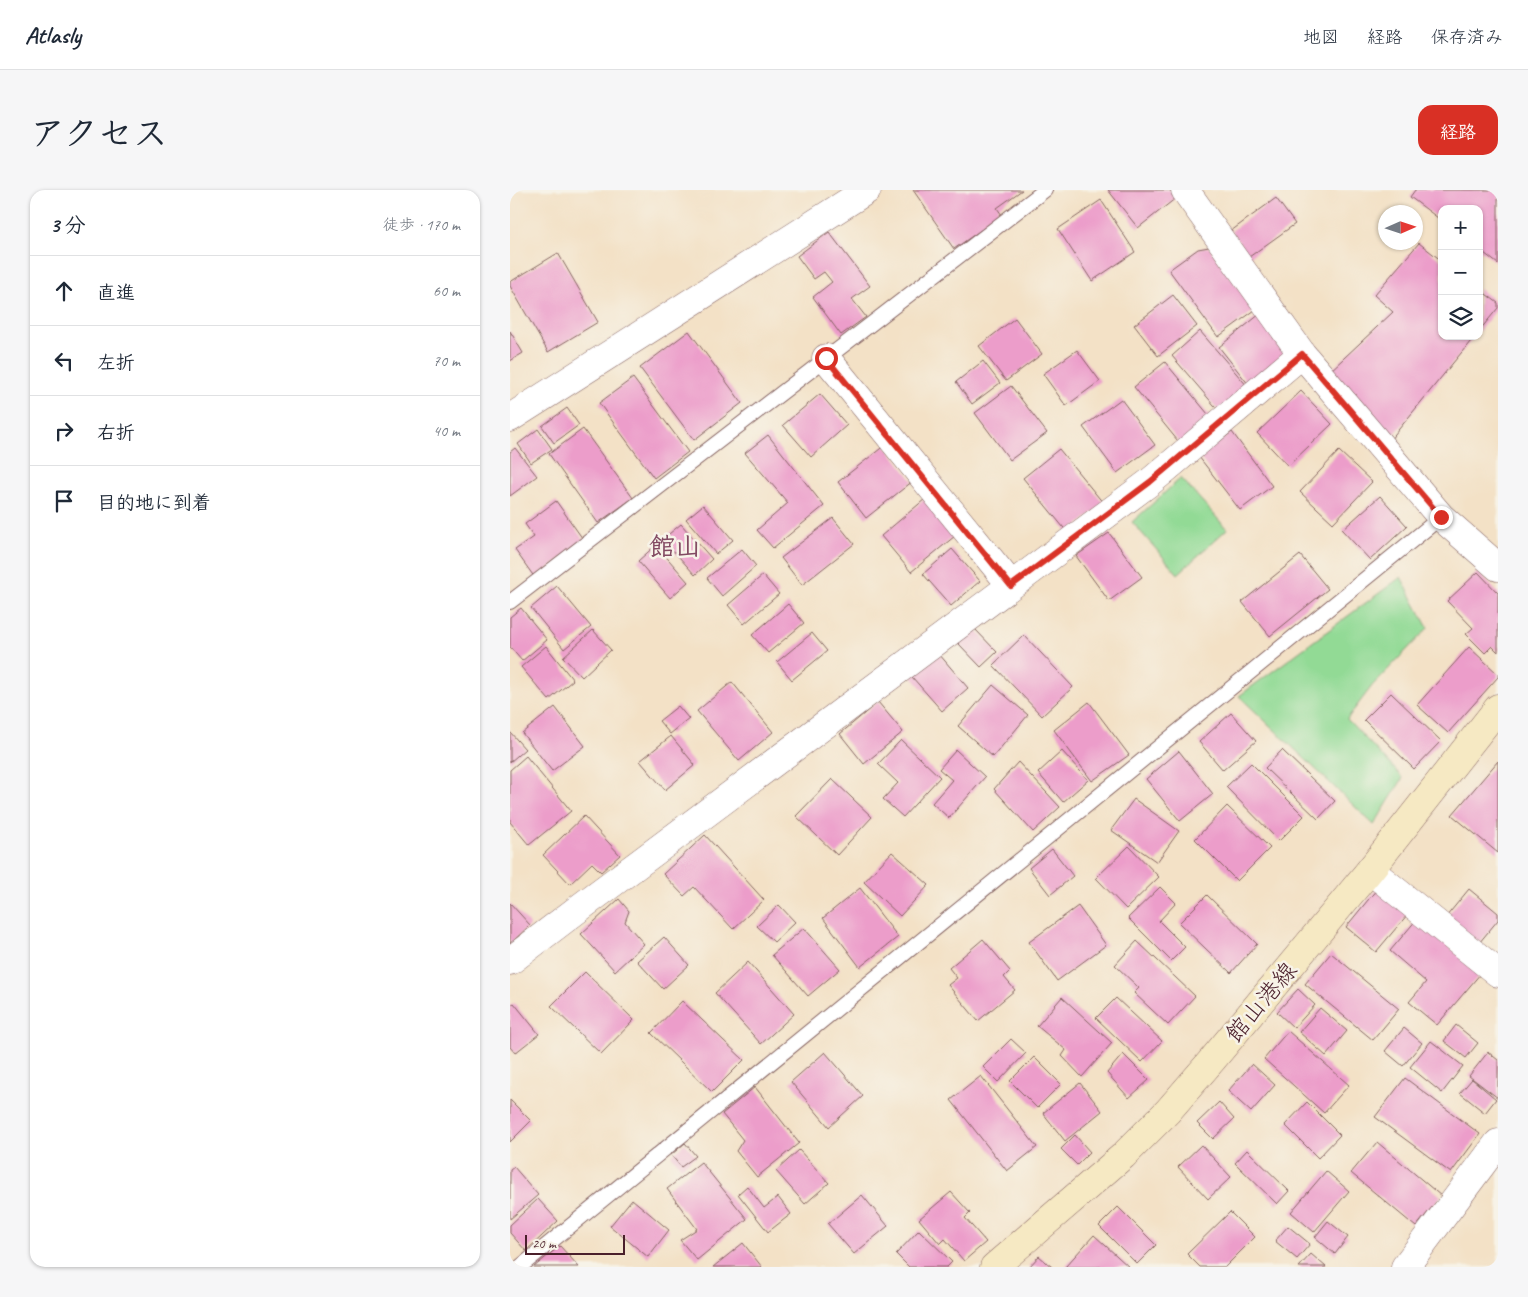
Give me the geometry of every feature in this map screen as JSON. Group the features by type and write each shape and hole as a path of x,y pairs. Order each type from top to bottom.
{"main road":[{"name":"館山港線","path":"994,1267 1123,1156 1168,1111 1214,1059 1370,870 1498,708"}],"street":[{"path":"510,418 867,190"},
{"path":"1185,190 1302,354 1441,517 1498,568"},
{"path":"510,961 1150,482 1302,354"},
{"path":"826,358 1011,586"},
{"path":"1370,870 1498,973"},
{"path":"1406,1267 1498,1143"}],"lane":[{"path":"510,602 1045,190"},
{"path":"520,1267 1441,517"}],"green space":[{"path":"1181,478 1227,529 1178,574 1132,522"},
{"path":"1401,577 1428,628 1372,686 1347,719 1403,778 1374,825 1239,696"}],"building":[{"path":"913,190 1022,190 997,208 1002,215 954,249"},
{"path":"1108,190 1170,190 1176,198 1138,228"},
{"path":"1415,190 1498,190 1498,264 1483,252 1483,205 1438,205 1438,218 1410,197"},
{"path":"1276,198 1295,224 1249,257 1231,231"},
{"path":"1101,200 1135,252 1092,281 1058,229"},
{"path":"829,232 870,286 852,299 866,317 841,335 813,297 832,282 824,272 814,279 797,256"},
{"path":"1423,246 1438,258 1438,340 1472,340 1390,440 1328,373 1393,312 1374,295 1413,250 1423,250"},
{"path":"1209,247 1255,310 1218,337 1169,270 1198,249"},
{"path":"558,253 598,322 548,352 510,286 510,282"},
{"path":"1483,292 1498,303 1498,308 1483,326"},
{"path":"1173,295 1197,326 1158,356 1134,325"},
{"path":"1260,314 1290,351 1249,385 1219,347"},
{"path":"1015,318 1042,354 1006,381 979,346"},
{"path":"510,331 523,353 510,361"},
{"path":"689,331 742,403 694,440 640,368"},
{"path":"1200,331 1248,387 1220,412 1172,356"},
{"path":"1077,350 1100,381 1066,406 1043,374"},
{"path":"983,361 1000,383 972,404 956,382"},
{"path":"1165,362 1213,420 1182,446 1134,387"},
{"path":"633,378 688,452 654,478 599,403"},
{"path":"1011,386 1047,433 1010,460 975,413"},
{"path":"1301,391 1332,424 1288,466 1257,433"},
{"path":"820,394 847,425 811,457 783,425"},
{"path":"1121,399 1155,445 1117,473 1083,427"},
{"path":"567,408 579,425 554,443 542,426"},
{"path":"538,429 552,449 531,463 518,444"},
{"path":"583,429 633,498 598,523 549,454"},
{"path":"1232,432 1272,486 1240,510 1199,457"},
{"path":"768,435 824,506 773,548 757,530 788,503 745,453"},
{"path":"885,445 913,481 866,518 838,482"},
{"path":"515,448 537,476 510,496 510,452"},
{"path":"1059,449 1104,504 1068,533 1023,478"},
{"path":"1339,451 1372,482 1333,523 1300,492"},
{"path":"1380,496 1407,526 1370,560 1342,530"},
{"path":"925,499 955,536 911,572 881,536"},
{"path":"556,501 585,542 535,578 515,550 534,537 525,524"},
{"path":"703,505 733,540 716,554 686,519"},
{"path":"833,518 854,544 802,585 781,558"},
{"path":"681,524 712,559 695,575 663,539"},
{"path":"1109,533 1142,577 1109,601 1076,556"},
{"path":"656,545 688,582 670,598 638,561"},
{"path":"742,549 756,566 722,596 707,578"},
{"path":"952,549 980,581 951,606 923,574"},
{"path":"1300,555 1328,589 1270,636 1242,602"},
{"path":"1478,572 1498,593 1498,652 1492,646 1485,653 1466,634 1473,628 1447,601"},
{"path":"763,575 779,594 744,624 728,605"},
{"path":"557,586 591,627 564,649 531,608"},
{"path":"788,604 804,623 768,653 752,635"},
{"path":"521,608 547,640 522,661 510,647 510,617"},
{"path":"974,628 997,652 981,667 958,643"},
{"path":"593,630 611,650 582,677 563,657"},
{"path":"812,633 827,651 792,680 777,662"},
{"path":"1024,635 1073,687 1042,716 993,665"},
{"path":"546,646 573,680 549,700 521,667"},
{"path":"1469,647 1498,674 1498,677 1448,733 1417,705"},
{"path":"939,654 968,688 942,711 912,677"},
{"path":"732,682 773,732 739,761 697,711"},
{"path":"993,685 1028,715 993,757 958,726"},
{"path":"1391,693 1441,741 1414,769 1364,720"},
{"path":"878,702 903,732 864,764 840,734"},
{"path":"1089,702 1129,755 1092,781 1054,730"},
{"path":"678,706 689,719 670,734 659,721"},
{"path":"555,707 585,746 552,771 522,733"},
{"path":"1231,713 1256,741 1223,770 1199,742"},
{"path":"510,732 525,749 510,762"},
{"path":"671,736 695,765 665,790 640,761"},
{"path":"901,740 940,777 903,817 883,799 898,783 878,764"},
{"path":"956,750 985,777 949,818 932,803 952,780 939,769"},
{"path":"1282,750 1335,801 1318,819 1265,768"},
{"path":"1062,751 1088,780 1063,802 1038,773"},
{"path":"1179,751 1213,794 1180,821 1146,779"},
{"path":"526,756 571,811 529,845 510,822 510,770"},
{"path":"1498,761 1498,853 1452,815"},
{"path":"1018,762 1060,807 1033,832 994,789"},
{"path":"1251,763 1304,816 1279,841 1226,787"},
{"path":"832,779 872,817 837,855 796,816"},
{"path":"1134,799 1179,831 1157,862 1111,830"},
{"path":"1227,806 1270,848 1237,881 1195,839"},
{"path":"584,816 620,855 601,872 592,863 570,884 543,855"},
{"path":"705,835 764,900 733,929 694,887 684,896 663,874"},
{"path":"1129,846 1159,877 1126,909 1096,878"},
{"path":"1052,849 1073,876 1050,895 1029,868"},
{"path":"892,852 929,885 900,916 864,882"},
{"path":"1160,887 1176,903 1159,921 1185,947 1171,961 1128,918"},
{"path":"860,888 898,937 860,967 823,918"},
{"path":"1377,889 1408,914 1376,952 1346,927"},
{"path":"1469,889 1498,913 1498,920 1479,943 1446,917"},
{"path":"1207,895 1257,944 1231,973 1179,923"},
{"path":"619,899 629,911 625,922 644,944 615,971 581,934"},
{"path":"510,903 530,925 510,944"},
{"path":"779,905 795,922 774,942 757,926"},
{"path":"1078,906 1106,945 1057,981 1029,942"},
{"path":"1417,919 1481,973 1437,1025 1409,1002 1426,982 1390,951"},
{"path":"804,928 840,969 808,996 772,955"},
{"path":"664,937 689,965 663,989 637,961"},
{"path":"983,939 1010,971 1004,977 1015,990 978,1021 948,985 957,978 949,968"},
{"path":"1137,941 1195,996 1168,1025 1134,993 1139,988 1115,965"},
{"path":"1331,953 1399,1009 1373,1040 1305,984"},
{"path":"748,962 794,1014 761,1044 715,993"},
{"path":"585,972 634,1020 601,1054 551,1006"},
{"path":"1298,989 1315,1005 1294,1028 1277,1012"},
{"path":"1062,997 1112,1043 1082,1077 1062,1056 1066,1050 1037,1026"},
{"path":"1116,998 1162,1041 1142,1062 1096,1018"},
{"path":"682,1001 744,1060 712,1092 651,1033"},
{"path":"514,1003 539,1034 515,1053 510,1047 510,1006"},
{"path":"1320,1008 1347,1031 1326,1056 1299,1032"},
{"path":"1456,1025 1478,1043 1466,1058 1444,1041"},
{"path":"1404,1028 1422,1043 1403,1066 1385,1051"},
{"path":"1288,1031 1349,1085 1324,1113 1264,1059"},
{"path":"1011,1039 1026,1053 998,1082 983,1067"},
{"path":"1431,1041 1463,1066 1442,1093 1410,1067"},
{"path":"825,1052 863,1096 829,1127 791,1082"},
{"path":"1488,1052 1498,1060 1498,1098 1469,1076"},
{"path":"1123,1054 1149,1080 1129,1098 1107,1073"},
{"path":"1034,1057 1061,1084 1037,1108 1010,1081"},
{"path":"1252,1064 1275,1085 1251,1112 1228,1091"},
{"path":"981,1076 1037,1147 1007,1171 951,1100"},
{"path":"1405,1078 1480,1134 1451,1173 1375,1117"},
{"path":"1472,1079 1496,1099 1485,1113 1460,1093"},
{"path":"1080,1083 1102,1111 1065,1141 1043,1113"},
{"path":"755,1087 799,1143 757,1177 736,1151 743,1140 722,1114"},
{"path":"510,1100 531,1121 510,1142"},
{"path":"1219,1102 1234,1119 1213,1139 1197,1123"},
{"path":"1307,1102 1340,1135 1318,1158 1285,1125"},
{"path":"1075,1135 1090,1152 1077,1165 1061,1149"},
{"path":"1377,1142 1441,1196 1416,1227 1351,1173"},
{"path":"685,1143 696,1156 681,1167 671,1155"},
{"path":"1201,1145 1231,1177 1208,1199 1178,1167"},
{"path":"799,1150 829,1183 805,1204 776,1171"},
{"path":"1247,1150 1289,1191 1277,1204 1235,1163"},
{"path":"701,1162 747,1219 697,1260 680,1240 697,1229 667,1189"},
{"path":"514,1167 538,1195 510,1219 510,1170"},
{"path":"1326,1171 1349,1191 1314,1232 1291,1212"},
{"path":"747,1186 764,1208 778,1197 791,1214 768,1232 738,1194"},
{"path":"951,1192 970,1213 965,1218 986,1242 964,1261 945,1239 940,1244 919,1219"},
{"path":"862,1195 888,1226 854,1254 828,1224"},
{"path":"538,1199 558,1221 526,1251 510,1233 510,1225"},
{"path":"632,1199 669,1230 648,1257 610,1226"},
{"path":"1118,1207 1156,1245 1137,1264 1099,1226"},
{"path":"1230,1212 1255,1237 1225,1267 1200,1267 1187,1254"},
{"path":"1328,1221 1348,1237 1335,1254 1315,1237"},
{"path":"1288,1226 1310,1244 1297,1259 1275,1241"},
{"path":"919,1230 952,1262 947,1267 909,1267 896,1254"},
{"path":"1094,1235 1129,1267 1065,1267"},
{"path":"743,1243 762,1267 713,1267"},
{"path":"560,1246 579,1267 534,1267"},
{"path":"1311,1254 1326,1267 1299,1267"},
{"path":"1039,1256 1052,1267 1029,1267"}],"district":[{"name":"館山","path":"675,546"}],"route":[{"path":"826,358 1011,586 1150,482 1302,354 1441,517"}]}
